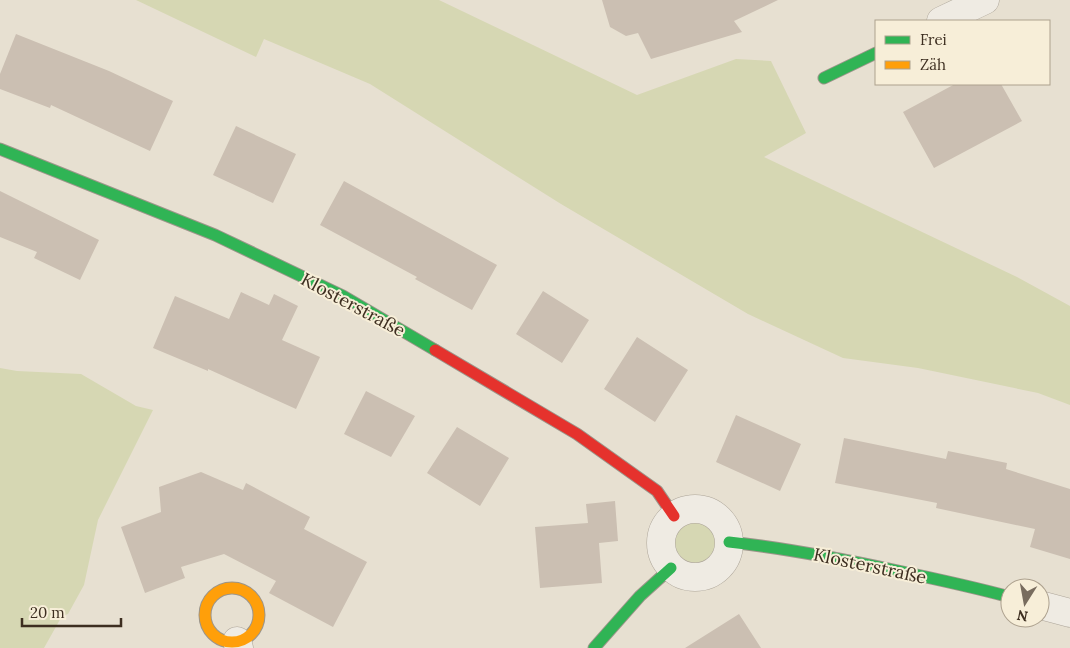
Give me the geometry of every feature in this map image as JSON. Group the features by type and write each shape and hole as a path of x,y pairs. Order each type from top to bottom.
{"street":[{"path":"943,20 984,0"},
{"path":"824,78 875,53"},
{"name":"Klosterstraße","path":"0,149 215,235 343,296 577,434 657,490 674,516"},
{"path":"687,509 711,513 720,520 727,530 729,542 728,552 723,563 714,571 704,576 692,577 680,574 671,568 664,559 660,547 665,525 674,516 687,509"},
{"name":"Klosterstraße","path":"729,542 771,546 851,561 1000,594"},
{"path":"594,648 640,596 671,568"},
{"path":"233,588 241,590 254,600 258,608 256,625 252,632 238,645 212,634 205,618 205,608 209,600 223,589 233,588"},
{"path":"1050,608 1070,613"}],"green space":[{"path":"136,0 439,0 637,95 736,59 771,61 806,133 764,157 1017,277 1070,306 1070,405 1038,393 918,368 843,358 748,314 561,204 370,84 264,39 256,57"},
{"path":"0,368 17,371 81,374 136,406 153,410 98,520 84,585 68,614 62,616 44,648 0,648"},
{"path":"699,522 707,525 713,531 716,543 713,555 707,561 691,564 683,561 677,555 674,539 677,531 683,525"}],"building":[{"path":"602,0 778,0 734,21 742,32 651,59 638,33 626,36 610,27"},
{"path":"16,34 109,71 173,101 150,151 51,105 50,108 0,89 0,74"},
{"path":"953,85 1002,85 1022,121 934,168 903,112"},
{"path":"236,126 296,154 273,203 213,175"},
{"path":"344,181 497,265 472,310 415,279 417,277 320,225"},
{"path":"0,191 99,240 80,280 34,258 37,252 0,237"},
{"path":"543,291 589,320 562,363 516,334"},
{"path":"241,292 269,305 274,294 298,306 282,340 320,357 296,409 208,369 208,371 153,348 175,296 229,319"},
{"path":"637,337 688,370 655,422 604,389"},
{"path":"366,391 415,416 391,457 344,434"},
{"path":"736,415 801,444 780,491 716,462"},
{"path":"457,427 509,458 480,506 427,473"},
{"path":"844,438 946,459 948,451 1007,463 1006,469 1070,489 1070,559 1030,547 1035,529 936,508 937,503 835,483"},
{"path":"201,472 243,490 246,483 310,517 304,529 367,562 333,627 269,593 276,581 224,554 181,567 185,578 145,593 121,527 161,512 159,487"},
{"path":"615,501 618,541 599,543 602,583 540,588 535,527 588,523 586,504"},
{"path":"739,614 761,648 685,648"}],"traffic: fast":[{"path":"824,78 875,53"},
{"path":"0,149 215,235 343,296 435,350"},
{"path":"729,542 856,562 1000,594"},
{"path":"594,648 640,596 671,568"}],"traffic: slow":[{"path":"232,588 242,590 251,596 257,605 259,615 257,625 251,634 242,640 232,642 222,640 213,634 207,625 205,615 207,605 213,596 222,590 232,588"}],"traffic: jam":[{"path":"435,350 577,434 657,491 674,516"}]}
